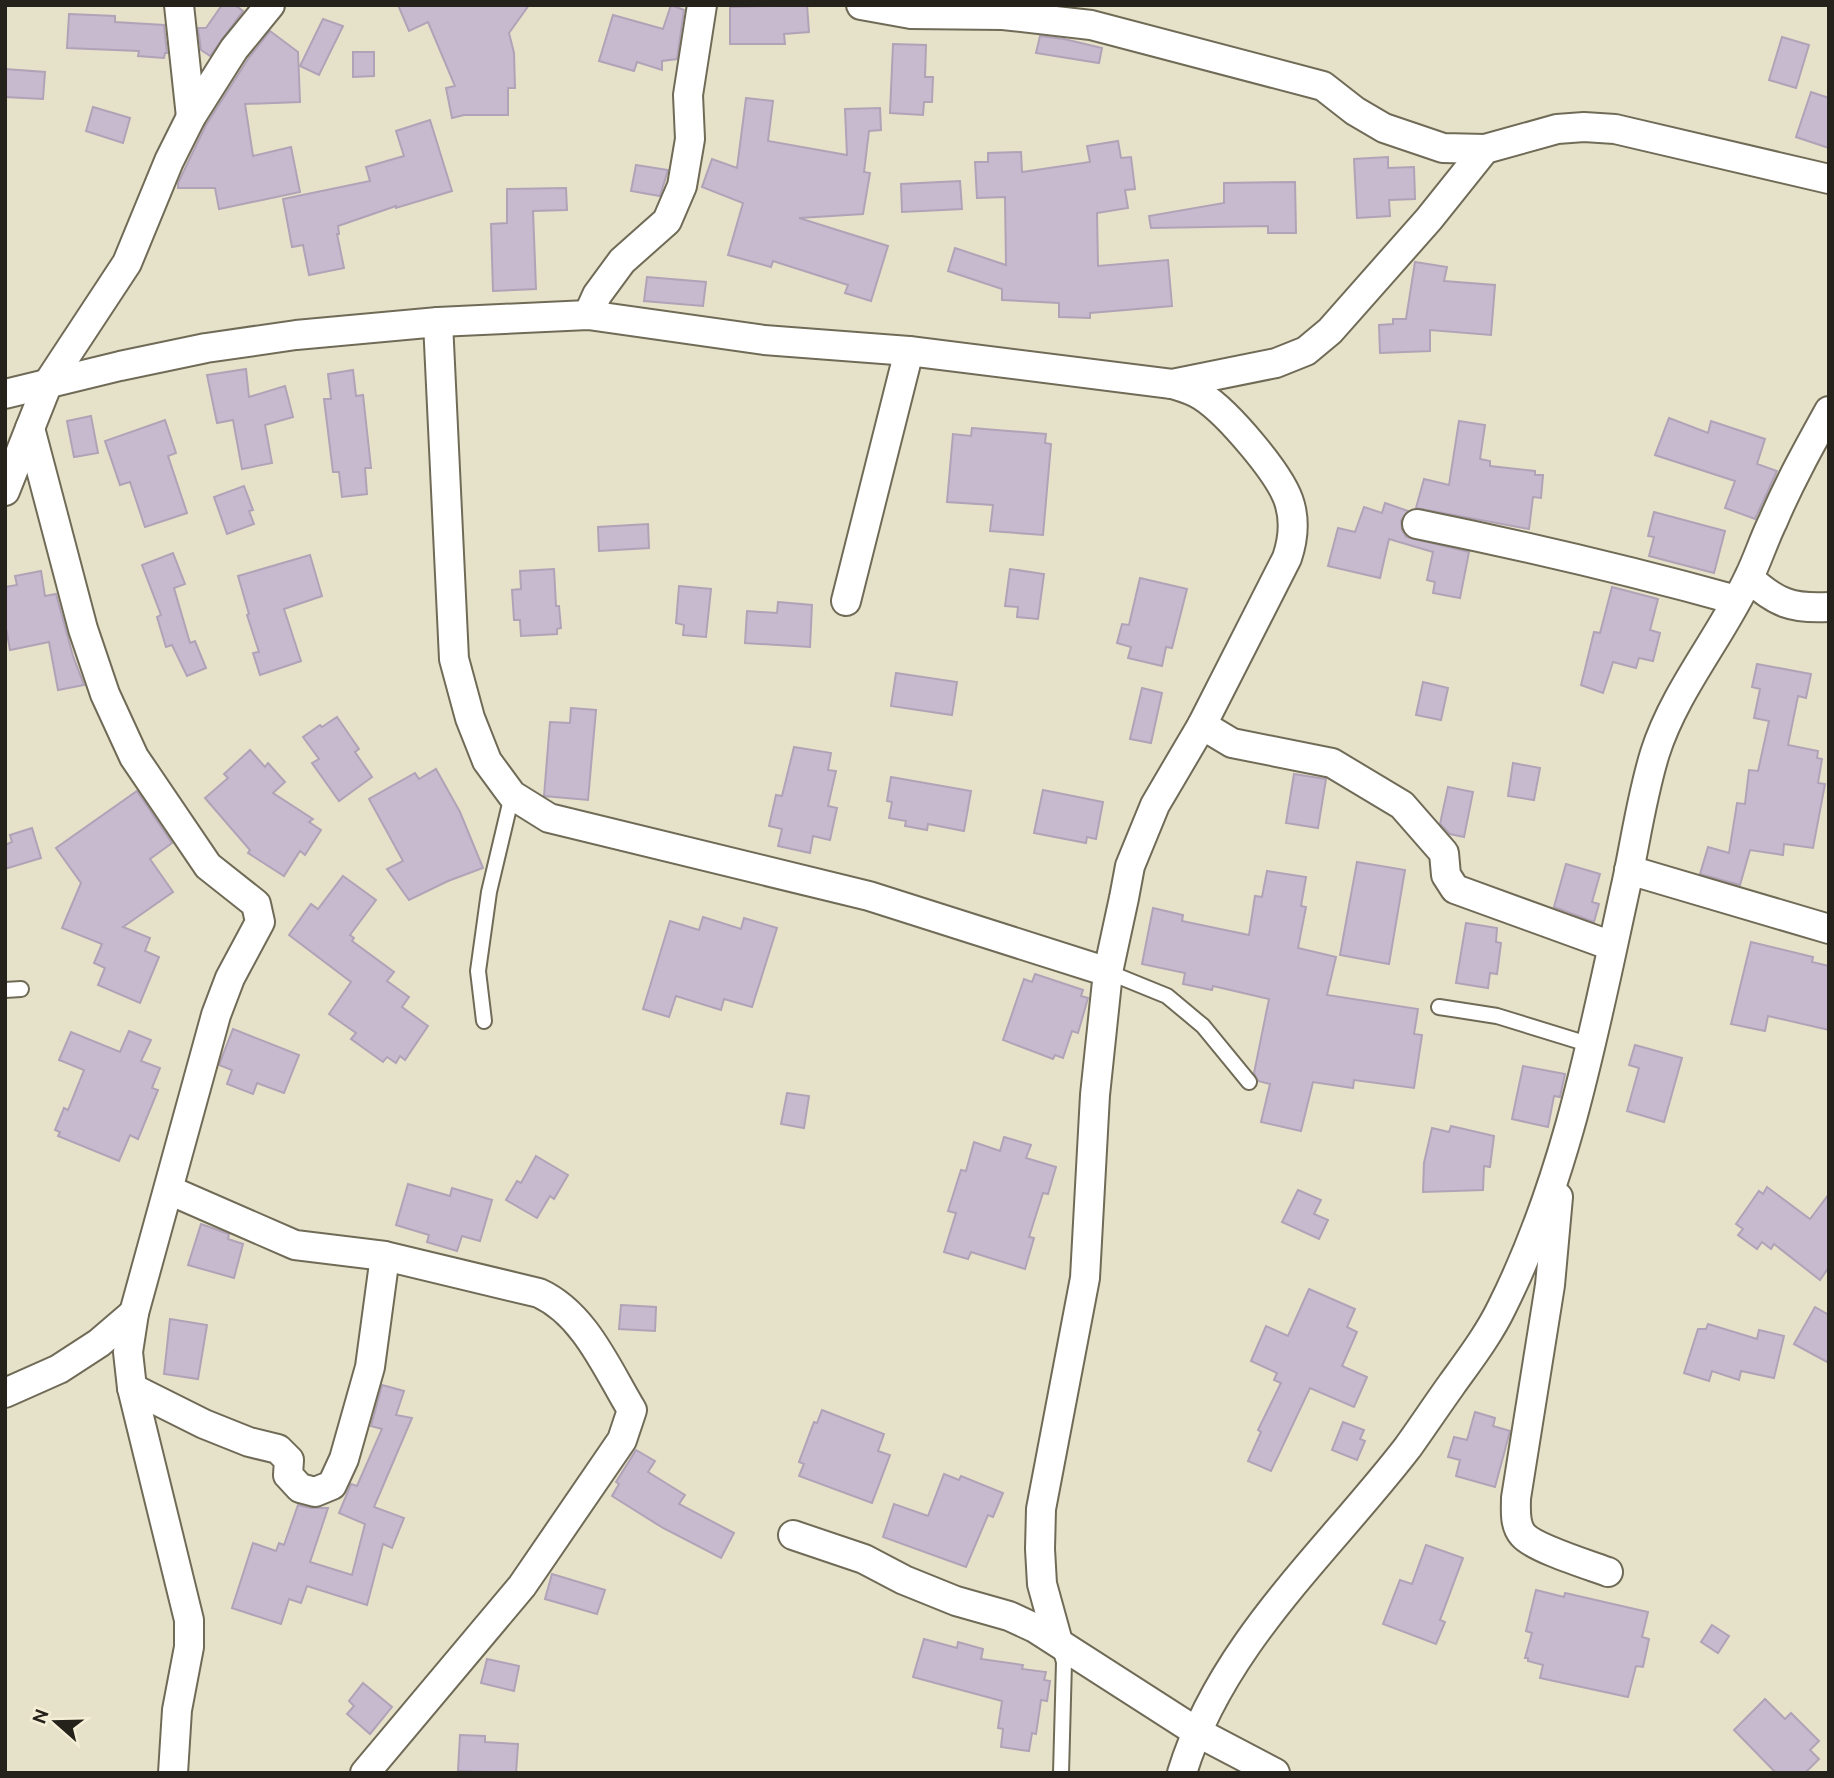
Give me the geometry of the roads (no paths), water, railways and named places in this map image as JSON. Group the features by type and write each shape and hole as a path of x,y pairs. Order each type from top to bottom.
{"street":[{"path":"179,5 191,117"},
{"path":"5,491 48,383 127,263 169,161 191,117 234,49 270,5"},
{"path":"588,315 597,295 622,261 667,220 682,186 690,139 688,94 702,5"},
{"path":"862,5 911,13 1003,15 1091,25 1323,86 1355,111 1384,128 1443,148 1485,149 1557,129 1615,129 1829,179"},
{"path":"1172,384 1276,363 1306,351 1330,331 1429,219 1485,149"},
{"path":"5,394 206,348 296,335 438,322 588,315 765,340 909,351 1172,384 1200,394 1226,415 1280,482 1290,504 1294,536 1287,558 1202,725 1155,805 1130,866 1108,972 1095,1095 1085,1278 1041,1509 1042,1584 1058,1642"},
{"path":"438,322 454,659 470,718 487,761 513,795 549,818 869,896 1108,972"},
{"path":"846,601 909,351"},
{"path":"1182,1773 1197,1732 1221,1686 1284,1594 1407,1447 1481,1343 1501,1309 1529,1248 1561,1160 1591,1045 1640,807 1656,751 1671,714 1743,589 1773,519 1829,411"},
{"path":"30,428 83,629 105,694 134,758 208,866 256,904 259,912 260,922 230,978 216,1015 134,1313 128,1352 132,1388 189,1620 189,1647 177,1710 173,1773"},
{"path":"1417,524 1624,569 1743,589 1788,606 1829,607"},
{"path":"1202,725 1232,743 1332,762 1402,806 1444,853 1446,875 1455,889 1612,946"},
{"path":"1629,870 1829,929"},
{"path":"1561,1160 1550,1284 1518,1486 1516,1520 1522,1535 1608,1572"},
{"path":"169,1190 295,1245 385,1256 539,1293 555,1300 569,1312 632,1410 622,1440 522,1586 365,1773"},
{"path":"132,1388 204,1424 249,1442 278,1448 289,1460 288,1475 300,1488 315,1492 332,1485 344,1460 370,1367 385,1256"},
{"path":"5,1393 59,1369 100,1343 134,1313"},
{"path":"793,1535 864,1559 904,1580 956,1601 1009,1616 1035,1628 1197,1732 1275,1773"}],"lane":[{"path":"484,1021 478,971 489,892 513,795"},
{"path":"1108,972 1167,996 1203,1026 1249,1082"},
{"path":"5,989 21,989"},
{"path":"1439,1007 1497,1016 1591,1045"},
{"path":"1058,1642 1064,1662 1061,1773"}]}
